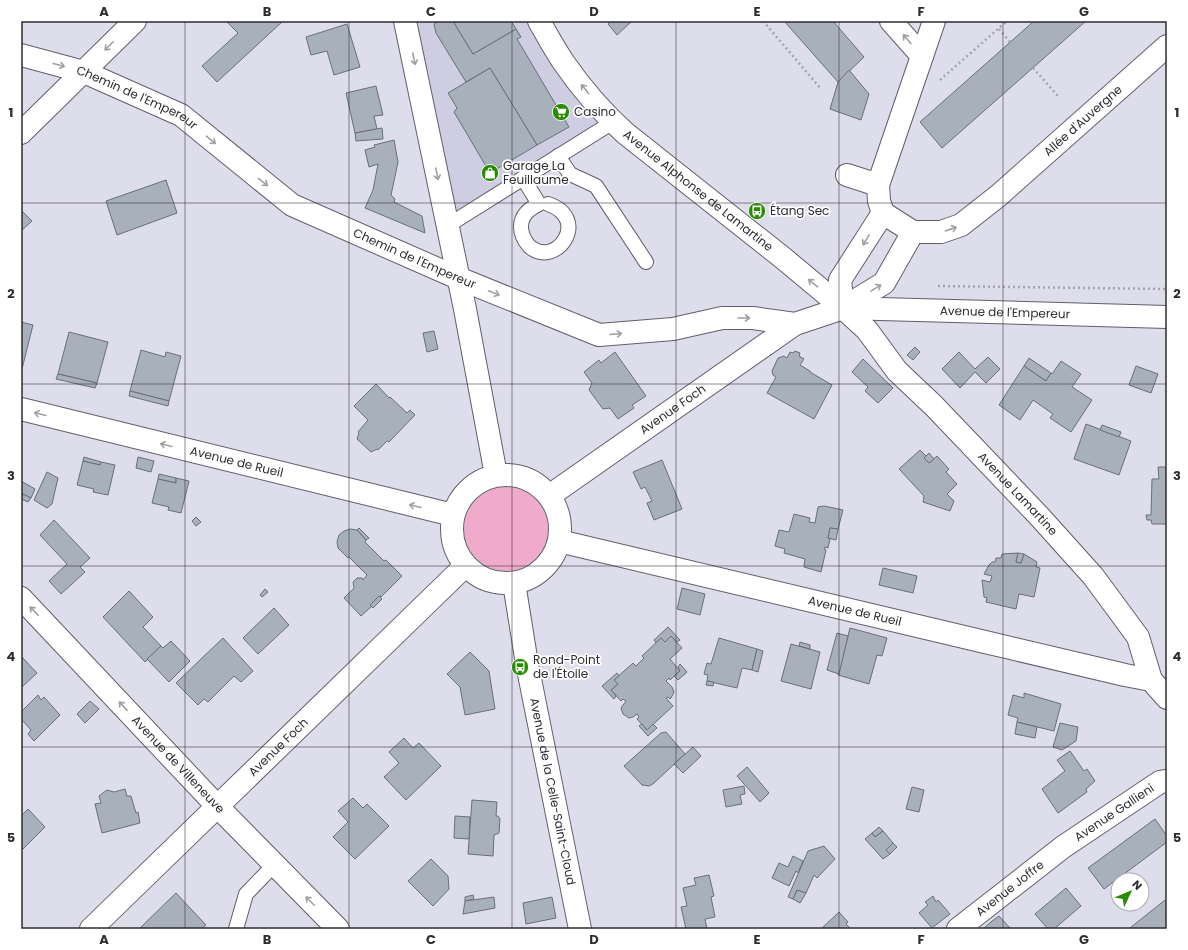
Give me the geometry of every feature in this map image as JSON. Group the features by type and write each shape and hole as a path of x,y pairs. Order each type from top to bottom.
{"street":[{"path":"21,132 135,21"},
{"path":"405,21 465,309 496,475"},
{"name":"Avenue Alphonse de Lamartine","path":"539,21 564,63 613,122 843,308"},
{"path":"891,21 922,56"},
{"path":"883,213 840,280 843,308 884,283 912,232 883,213 879,201 878,185 934,21"},
{"name":"Allée d'Auvergne","path":"912,232 941,232 961,225 998,196 1165,48"},
{"name":"Chemin de l'Empereur","path":"21,55 84,72 181,115 292,205 458,278 599,335 673,329 722,318 753,318 795,324 843,308"},
{"path":"847,175 878,185"},
{"name":"Avenue de l'Empereur","path":"843,308 1167,317"},
{"name":"Avenue Lamartine","path":"843,308 867,330 898,371 934,406 1034,510 1093,576 1138,637 1151,680 1167,698"},
{"name":"Avenue Foch","path":"549,496 795,324"},
{"name":"Avenue de Rueil","path":"21,410 453,515"},
{"path":"508,474 531,480 541,487 549,496 560,517 561,529 555,554 538,573 526,580 514,583 501,583 487,580 475,574 465,566 454,547 451,526 453,515 464,493 484,479 496,475 508,474"},
{"name":"Avenue de Rueil","path":"559,541 1000,646 1151,680"},
{"name":"Avenue Foch","path":"92,929 465,566"},
{"name":"Avenue de la Celle-Saint-Cloud","path":"514,583 523,644 580,929"},
{"name":"Avenue de Villeneuve","path":"21,598 217,806 338,929"},
{"name":"Avenue Gallieni","path":"1063,847 1160,782 1167,781"},
{"name":"Avenue Joffre","path":"958,929 1063,847"}],"lane":[{"path":"447,226 613,122"},
{"path":"558,156 570,174 596,186 646,262"},
{"path":"523,178 539,204 530,208 524,216 521,225 521,234 532,249 542,252 551,251 559,247 566,240 569,231 568,222 564,213 557,207 548,204"},
{"path":"236,929 246,894 274,865"}],"path":[{"path":"763,21 821,89"},
{"path":"908,96 924,94 1007,21"},
{"path":"998,29 1010,42"},
{"path":"1033,68 1059,97"}],"shaded area":[{"path":"405,21 538,21 613,122 447,226"},
{"path":"506,487 522,490 536,499 545,513 548,529 545,545 536,559 522,568 506,571 490,568 476,559 467,545 464,529 467,513 476,499 490,490"}],"building":[{"path":"226,21 283,21 217,82 202,66 238,33"},
{"path":"439,21 453,21 473,54 516,29 521,37 517,39 569,127 537,145 490,68 466,82 436,33 434,24"},
{"path":"453,21 511,21 516,29 473,54"},
{"path":"611,21 632,21 617,35 608,24"},
{"path":"784,21 833,21 864,57 838,82"},
{"path":"1034,21 1086,21 942,148 920,122"},
{"path":"347,24 360,67 334,75 327,51 311,55 306,37"},
{"path":"490,68 537,145 490,173 454,112 457,108 448,93"},
{"path":"849,70 869,94 861,120 830,109 838,82"},
{"path":"376,86 383,115 374,116 377,129 355,133 346,93"},
{"path":"382,128 383,139 356,141 355,133"},
{"path":"394,140 398,162 391,195 395,199 394,202 422,216 425,233 365,208 373,190 378,164 369,167 365,150 375,147 374,145"},
{"path":"166,180 177,213 117,235 106,201"},
{"path":"21,210 32,221 21,231"},
{"path":"21,322 33,325 22,369 21,369"},
{"path":"434,331 438,349 427,352 423,333"},
{"path":"69,332 108,342 97,383 58,374"},
{"path":"915,347 920,352 913,360 907,355"},
{"path":"141,350 165,357 166,352 181,356 169,401 130,391"},
{"path":"795,351 800,353 799,356 804,359 800,365 832,385 814,419 767,393 776,377 773,375 772,371 778,358 784,356 787,358 790,352 793,353"},
{"path":"615,352 646,396 632,405 634,408 618,419 610,408 603,409 589,390 592,383 584,372 599,360 601,363"},
{"path":"959,352 975,369 988,357 1000,369 986,383 975,372 960,388 942,369"},
{"path":"1029,358 1051,373 1046,381 1024,366"},
{"path":"863,359 893,388 878,403 865,391 868,387 852,372"},
{"path":"1061,361 1081,374 1072,387 1092,400 1071,432 1050,418 1053,414 1033,400 1020,420 999,405 1024,366 1046,381"},
{"path":"1136,366 1158,374 1151,393 1129,385"},
{"path":"58,374 97,383 95,388 56,379"},
{"path":"376,384 389,398 390,397 407,413 410,410 415,415 389,442 387,441 378,450 377,449 371,452 357,439 358,432 368,420 354,406"},
{"path":"130,391 169,401 168,406 129,396"},
{"path":"1086,424 1131,441 1119,475 1074,459"},
{"path":"1102,425 1121,432 1119,437 1100,430"},
{"path":"920,450 926,456 924,458 929,463 937,456 949,469 946,472 957,484 947,494 954,501 950,511 923,502 924,496 899,469"},
{"path":"929,453 934,459 929,463 924,458"},
{"path":"84,457 101,462 100,465 83,461"},
{"path":"138,457 154,461 151,472 136,468"},
{"path":"662,460 682,509 654,520 647,503 652,501 645,487 641,489 633,472"},
{"path":"83,461 100,465 101,462 115,465 108,495 93,492 94,489 77,485"},
{"path":"1158,467 1165,467 1167,470 1167,524 1152,524 1151,520 1147,520 1146,515 1151,515 1152,479 1159,479"},
{"path":"47,472 58,478 52,504 47,508 34,500"},
{"path":"159,474 176,478 176,483 158,479"},
{"path":"176,478 189,481 181,513 168,510 169,507 152,503 158,479 176,483"},
{"path":"21,481 35,489 31,498 23,494 21,498"},
{"path":"23,494 31,498 28,502 21,499"},
{"path":"824,506 843,510 838,529 830,528 828,538 830,539 828,548 825,547 824,549 826,550 821,572 804,567 805,559 784,553 785,549 775,546 779,530 789,532 794,514 810,518 809,522 815,523 818,507"},
{"path":"196,517 201,522 196,526 192,521"},
{"path":"54,520 90,558 80,567 85,572 61,594 49,581 67,564 40,535"},
{"path":"359,528 369,538 366,540 357,530"},
{"path":"830,528 838,529 836,540 828,538"},
{"path":"350,529 357,530 366,540 365,542 402,576 381,597 379,596 370,605 372,606 361,616 344,598 354,588 353,582 357,578 362,578 363,580 367,575 338,548 337,542 339,535"},
{"path":"1018,553 1016,562 1021,563 1024,554 1037,562 1036,567 1040,568 1034,597 1019,594 1016,609 986,602 987,598 984,597 982,580 990,582 992,576 984,574 989,565 992,562 995,562 996,558 1001,558 1002,554"},
{"path":"1018,553 1024,554 1021,563 1016,562"},
{"path":"883,568 917,576 913,593 879,585"},
{"path":"682,588 705,594 700,615 677,609"},
{"path":"265,589 268,592 262,597 260,595"},
{"path":"129,591 153,617 143,627 161,646 145,662 103,617"},
{"path":"379,596 382,599 373,608 370,605"},
{"path":"274,608 289,625 258,654 243,638"},
{"path":"668,627 680,640 677,642 671,636 665,642 661,638 656,643 654,640"},
{"path":"850,628 887,638 882,656 877,655 869,684 838,675"},
{"path":"837,633 848,636 839,674 827,670"},
{"path":"671,636 682,648 670,659 680,671 670,680 669,678 666,681 672,687 674,692 670,699 668,697 666,698 673,706 647,730 637,719 639,717 637,714 629,718 623,714 621,708 626,701 623,699 621,701 611,690 618,684 614,680 633,663 636,666 644,658 642,656 661,638 665,642"},
{"path":"223,638 253,671 241,682 234,676 208,702 204,699 198,705 176,683"},
{"path":"719,638 757,649 752,670 742,668 737,688 707,681 708,675 704,674 707,663 711,664"},
{"path":"171,641 190,661 169,682 147,659 161,646 163,648"},
{"path":"800,642 810,645 810,649 799,646"},
{"path":"791,644 820,652 811,689 781,681"},
{"path":"757,649 763,651 758,672 752,670"},
{"path":"470,652 489,671 495,709 465,715 460,687 447,674"},
{"path":"21,656 37,673 21,688"},
{"path":"680,664 687,672 678,680 674,676 680,671 678,667"},
{"path":"617,673 619,676 614,680 618,684 611,690 616,696 614,699 602,686"},
{"path":"707,681 714,682 713,686 706,685"},
{"path":"1024,693 1061,704 1054,731 1017,722 1018,718 1008,715 1013,695 1024,698"},
{"path":"38,695 41,700 44,697 60,715 34,741 28,734 31,730 22,720 21,721 21,712"},
{"path":"90,701 99,709 85,723 77,714"},
{"path":"1017,722 1037,727 1035,738 1015,734"},
{"path":"1060,723 1078,727 1076,741 1062,750 1053,747"},
{"path":"642,724 647,730 653,724 657,728 648,736 639,726"},
{"path":"666,732 685,754 653,784 649,786 642,785 624,766 661,733"},
{"path":"404,738 413,748 419,743 441,766 406,800 384,777 399,763 389,752"},
{"path":"693,747 701,756 683,773 674,764"},
{"path":"1070,751 1084,771 1087,769 1095,781 1086,789 1087,792 1058,813 1042,789 1065,771 1057,760"},
{"path":"747,767 769,793 760,802 737,776"},
{"path":"744,786 745,794 740,795 742,804 726,807 723,790"},
{"path":"912,787 924,790 919,812 906,809"},
{"path":"125,789 127,796 131,796 136,813 138,812 140,823 102,833 95,804 101,803 99,796 107,790 114,792"},
{"path":"353,798 363,808 367,804 389,826 355,859 333,837 348,822 338,811"},
{"path":"472,800 497,802 496,816 500,819 499,833 494,835 493,856 468,854"},
{"path":"28,809 45,827 21,851 21,816"},
{"path":"455,816 470,817 469,839 454,838"},
{"path":"1155,819 1167,836 1167,842 1127,872 1110,872 1110,885 1104,889 1088,868"},
{"path":"879,827 883,831 875,837 872,833"},
{"path":"883,831 893,843 886,850 890,854 883,859 865,839 872,833 875,837"},
{"path":"893,843 897,847 890,854 886,850"},
{"path":"824,846 835,859 817,878 814,875 806,893 797,890 793,899 788,897 808,851"},
{"path":"793,856 803,861 798,873 796,871 789,886 772,878 779,863 788,867"},
{"path":"431,859 448,876 449,889 433,906 408,881"},
{"path":"709,875 714,896 711,897 715,917 705,919 707,929 686,929 681,907 687,906 683,888 696,885 694,878"},
{"path":"1066,888 1081,906 1054,929 1048,929 1035,914"},
{"path":"797,890 806,893 800,903 793,899"},
{"path":"176,893 206,925 201,929 139,929"},
{"path":"473,895 474,899 465,901 465,897"},
{"path":"933,896 936,902 938,900 950,914 932,928 919,913 928,905 925,902"},
{"path":"494,897 495,908 463,914 465,901"},
{"path":"552,897 556,918 526,924 523,903"},
{"path":"1165,900 1167,903 1167,929 1130,928"},
{"path":"839,912 848,922 846,924 851,929 821,929"},
{"path":"999,916 1011,929 983,929 992,921"}],"place":[{"name":"Casino","path":"561,112"},
{"name":"Garage La Feuillaume","path":"490,173"},
{"name":"Étang Sec","path":"757,211"},
{"name":"Rond-Point de l'Étoile","path":"520,667"}]}
